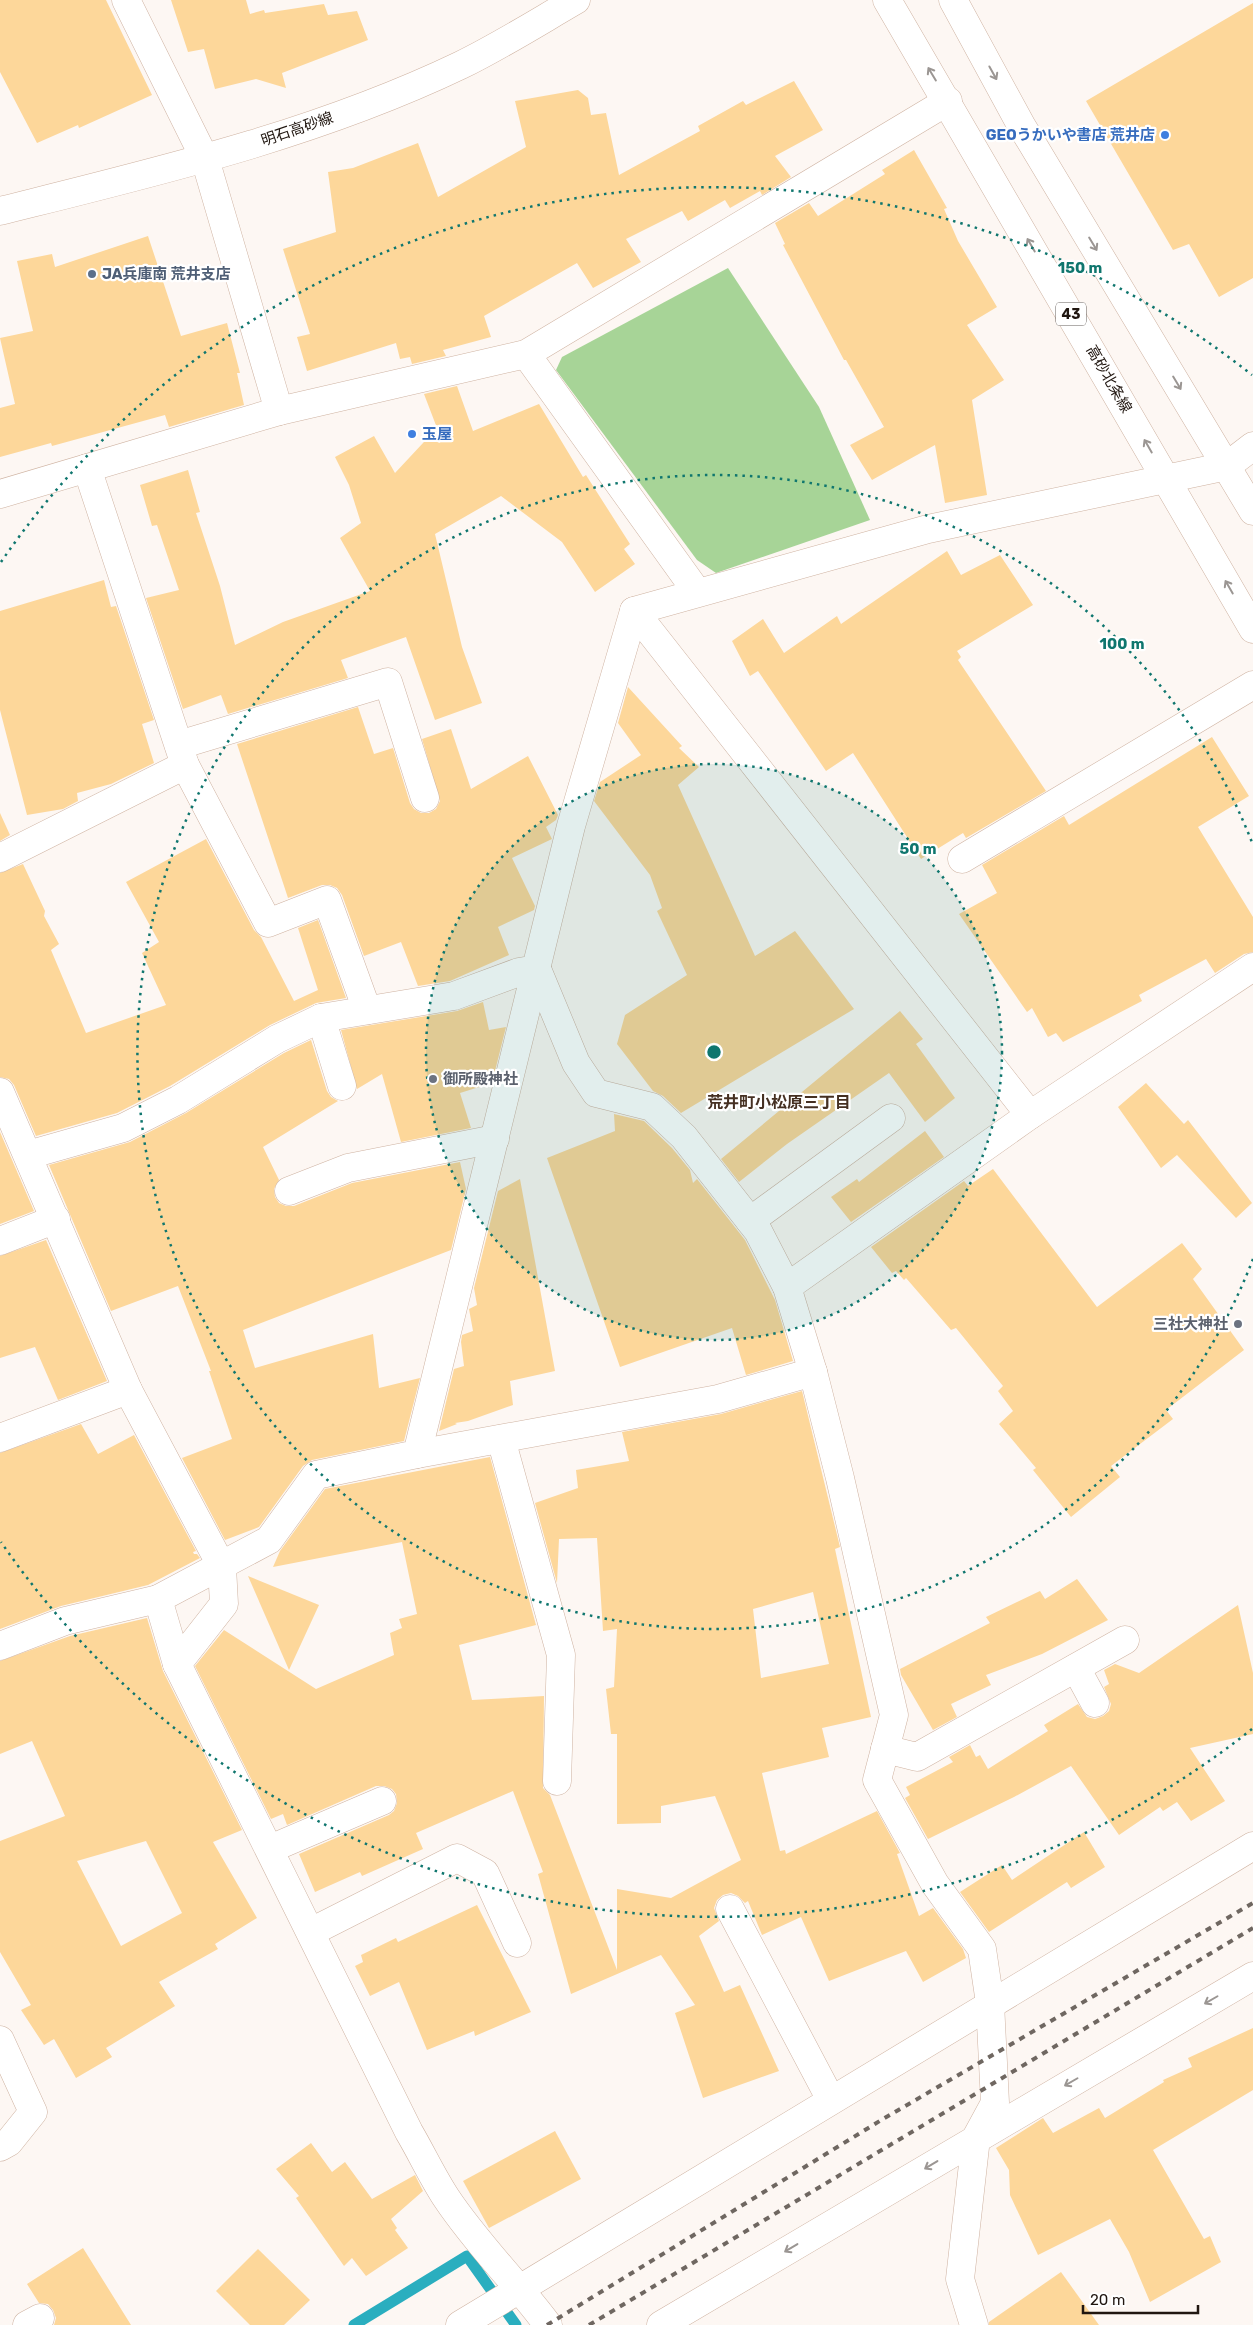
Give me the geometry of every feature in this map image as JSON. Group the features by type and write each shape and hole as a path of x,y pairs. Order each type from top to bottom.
{"street":[{"path":"126,0 205,159 279,411"},
{"name":"明石高砂線","path":"0,211 205,159 310,126 395,94 462,65 576,0"},
{"name":"高砂北条線","path":"887,0 948,101 1253,629"},
{"path":"953,0 1021,125 1253,511"},
{"path":"0,494 279,411 526,354 948,101"},
{"path":"526,354 697,592"},
{"path":"634,610 928,529 1227,466 1253,446"},
{"path":"87,468 182,755 268,923 327,900 366,1010"},
{"path":"417,1454 571,826 634,610"},
{"path":"634,610 1030,1115"},
{"path":"0,858 182,755 388,682 425,798"},
{"path":"962,859 1253,685"},
{"path":"787,1287 1030,1115 1253,967"},
{"path":"28,1156 123,1128 178,1100 277,1039 321,1018 454,996 519,972 537,969"},
{"path":"537,969 576,1063 596,1093 652,1107 684,1137 758,1231 787,1287 813,1372 840,1478 894,1715 877,1780 935,1884 982,1949 990,2003 995,2103 976,2138 960,2279 974,2325"},
{"path":"321,1018 342,1086"},
{"path":"0,1092 128,1390 222,1567 224,1604 177,1664"},
{"path":"750,1221 891,1118"},
{"path":"289,1191 348,1168 495,1139"},
{"path":"0,1241 56,1219"},
{"path":"0,1646 65,1621 158,1599 222,1567 269,1540 316,1475 417,1454 718,1399 813,1372"},
{"path":"0,1438 128,1390"},
{"path":"501,1439 561,1655 557,1781"},
{"path":"158,1599 177,1664 409,2132 448,2199 489,2255 520,2288 548,2325"},
{"path":"885,1749 917,1757 1125,1640"},
{"path":"1076,1668 1096,1703"},
{"path":"270,1850 382,1801"},
{"path":"460,2325 990,2003 1253,1846"},
{"path":"311,1932 457,1858 485,1873 517,1943"},
{"path":"730,1909 831,2100"},
{"path":"661,2325 1253,1976"},
{"path":"0,2040 33,2112 9,2142 0,2147"}],"green space":[{"path":"728,268 819,407 870,520 716,573 697,560 556,370 562,357"}],"building":[{"path":"0,0 106,0 152,95 79,128 78,125 37,143 0,72"},
{"path":"171,0 246,0 250,14 264,10 265,13 324,4 328,15 357,11 368,40 282,73 286,88 256,79 215,89 204,49 188,52"},
{"path":"1253,3 1253,278 1219,297 1189,244 1173,250 1086,101"},
{"path":"794,81 823,130 775,156 791,177 762,195 760,191 730,208 725,200 688,221 682,211 626,239 641,262 593,288 577,263 484,316 491,337 443,350 446,356 412,364 410,357 400,359 396,343 307,371 297,337 310,334 283,249 336,232 328,172 353,168 418,143 438,197 526,147 515,101 578,90 588,98 591,115 606,113 619,175 700,131 698,126 743,101 746,105"},
{"path":"914,150 947,208 944,209 958,241 997,307 967,325 1004,380 972,400 987,495 945,503 935,445 872,480 850,445 884,427 846,360 844,360 783,245 785,244 775,223 809,203 818,216 885,174 882,170"},
{"path":"148,236 181,336 227,323 240,373 237,373 244,405 169,427 165,415 52,446 51,443 0,457 0,408 15,404 0,338 33,331 17,261 52,254 55,267"},
{"path":"457,386 473,431 539,404 583,477 586,475 630,544 624,549 635,564 595,592 562,542 501,496 435,534 462,647 482,703 435,720 406,637 341,660 348,678 228,714 221,695 183,709 146,598 179,590 157,525 152,526 140,485 188,470 200,512 196,513 220,586 235,645 283,622 370,591 340,538 361,523 349,485 335,457 374,436 395,473 437,428 424,394"},
{"path":"947,551 961,575 1000,555 1033,605 957,651 961,657 958,660 1046,791 966,838 963,833 921,859 853,753 826,771 758,671 750,676 732,641 763,619 784,653 837,616 841,624"},
{"path":"104,580 111,607 116,606 154,720 142,724 154,763 111,784 77,793 78,801 63,809 27,815 0,710 0,611"},
{"path":"628,687 682,746 679,748 699,767 678,785 755,956 795,931 854,1009 681,1113 663,1096 653,1091 617,1044 625,1015 687,975 657,911 662,908 650,875 594,801 600,782 641,755 618,723"},
{"path":"358,707 374,754 393,748 410,803 414,809 421,813 429,813 436,809 440,801 422,739 451,729 471,789 528,756 558,815 556,820 546,827 552,839 512,858 535,906 534,910 498,927 509,955 450,981 418,986 401,942 364,956 342,895 337,888 330,885 322,885 288,898 237,744"},
{"path":"1212,737 1249,796 1198,827 1253,917 1253,952 1244,954 1215,973 1206,959 1139,995 1142,1001 1063,1042 1056,1033 1048,1037 1032,1008 1027,1012 959,914 997,893 982,865 1064,816 1069,825"},
{"path":"0,813 10,835 0,841"},
{"path":"206,839 254,930 261,937 294,1001 318,990 298,928 318,920 346,998 316,1003 270,1025 170,1086 117,1113 36,1136 14,1085 9,1079 0,1077 0,873 23,864 45,911 44,916 59,944 51,950 86,1033 166,1005 142,953 159,942 126,882"},
{"path":"483,1002 489,1030 506,1027 492,1083 460,1093 471,1128 401,1142 382,1074 357,1089 341,1030 457,1011"},
{"path":"900,1011 923,1039 916,1044 955,1098 925,1122 889,1073 787,1144 739,1182 721,1159"},
{"path":"311,1040 327,1091 331,1097 338,1101 263,1147 279,1180 274,1189 275,1197 279,1203 286,1206 294,1206 352,1183 460,1162 466,1189 451,1250 243,1330 255,1368 373,1334 379,1388 420,1378 404,1441 312,1460 303,1466 259,1527 225,1540 182,1458 232,1439 209,1371 211,1371 178,1286 111,1311 49,1165 130,1142 186,1113 284,1053"},
{"path":"1146,1083 1184,1124 1188,1120 1252,1203 1236,1218 1177,1155 1161,1168 1118,1107"},
{"path":"614,1114 644,1121 672,1148 690,1170 693,1183 697,1179 745,1240 775,1300 793,1361 746,1375 732,1328 620,1367 547,1158 615,1131"},
{"path":"925,1131 944,1157 851,1222 831,1197 857,1179 859,1182"},
{"path":"0,1132 34,1211 0,1224"},
{"path":"993,1169 1097,1307 1182,1243 1202,1269 1193,1279 1244,1350 1166,1410 1173,1419 1111,1466 1120,1477 1071,1517 1033,1470 1036,1468 999,1424 1013,1411 998,1391 1003,1386 956,1328 951,1330 906,1278 904,1280 896,1271 892,1273 871,1247 964,1181 968,1186"},
{"path":"520,1179 555,1371 510,1381 513,1405 468,1421 455,1423 457,1424 439,1431 454,1369 464,1366 462,1335 473,1331 469,1309 477,1305 474,1288 498,1191"},
{"path":"46,1240 107,1381 58,1400 35,1347 0,1358 0,1256"},
{"path":"802,1391 840,1547 835,1549 871,1717 822,1728 829,1757 762,1773 780,1851 785,1850 786,1854 877,1811 900,1853 897,1854 919,1916 933,1908 963,1949 966,1958 923,1982 906,1951 829,1981 801,1917 762,1935 748,1901 745,1903 738,1896 731,1893 723,1895 717,1900 714,1908 719,1921 699,1936 724,1992 740,1985 779,2071 703,2098 675,2013 695,2005 661,1955 571,1994 538,1874 543,1872 513,1791 416,1833 423,1849 362,1876 360,1872 315,1892 299,1854 389,1815 394,1811 397,1803 396,1794 392,1789 376,1786 287,1825 283,1814 271,1819 195,1666 224,1630 316,1689 394,1655 390,1633 402,1628 399,1619 417,1614 402,1542 273,1567 280,1551 325,1489 490,1457 536,1625 459,1645 472,1700 544,1696 543,1788 550,1795 617,1970 617,1889 671,1898 741,1860 715,1796 661,1806 661,1823 617,1824 617,1734 611,1734 606,1689 614,1687 617,1629 603,1631 597,1538 559,1539 557,1583 535,1503 578,1488 576,1470 629,1461 622,1432 721,1414","holes":["813,1592 829,1664 761,1678 753,1609"]},
{"path":"81,1424 98,1454 134,1435 196,1551 193,1552 194,1554 197,1554 200,1558 148,1585 61,1606 0,1629 0,1453"},
{"path":"248,1576 319,1605 289,1670"},
{"path":"1077,1579 1108,1620 1042,1654 986,1675 991,1685 951,1704 957,1717 933,1730 901,1675 900,1669 990,1623 986,1617 1040,1591 1045,1599"},
{"path":"1238,1605 1253,1673 1253,1734 1190,1748 1225,1801 1191,1821 1177,1802 1163,1811 1160,1807 1119,1835 1071,1766 1014,1797 928,1839 905,1798 910,1795 906,1787 953,1762 949,1757 970,1745 976,1757 980,1755 988,1769 1048,1731 1044,1725 1078,1704 1087,1717 1095,1719 1103,1716 1109,1711 1111,1704 1104,1687 1109,1684 1104,1670 1115,1664 1139,1673"},
{"path":"147,1618 163,1671 242,1830 213,1842 257,1918 215,1944 218,1949 159,1982 175,2006 106,2048 112,2057 76,2078 54,2039 44,2045 21,2010 31,2005 0,1952 0,1841 65,1816 32,1741 0,1754 0,1661 70,1636","holes":["146,1841 182,1913 121,1946 77,1861"]},
{"path":"1084,1832 1105,1867 1071,1888 1067,1882 989,1932 960,1892 1002,1865 1012,1880"},
{"path":"477,1905 531,2012 475,2036 474,2031 427,2050 399,1982 370,1996 355,1966 363,1962 361,1955 396,1938 398,1942"},
{"path":"1253,2028 1253,2090 1153,2150 1204,2239 1210,2236 1221,2262 1150,2302 1129,2252 1110,2219 1038,2255 1010,2195 1009,2170 996,2148 1043,2118 1053,2133 1099,2108 1105,2118 1164,2082 1163,2080 1192,2067 1188,2058"},
{"path":"555,2131 581,2179 489,2228 463,2181"},
{"path":"311,2143 332,2172 345,2162 372,2199 415,2175 423,2191 391,2219 397,2228 395,2230 408,2248 366,2276 352,2258 344,2266 296,2198 299,2196 276,2169"},
{"path":"83,2248 131,2325 54,2325 56,2318 53,2310 48,2304 39,2303 27,2284"},
{"path":"258,2249 310,2300 284,2325 250,2325 216,2291"},
{"path":"1061,2272 1099,2325 989,2325 989,2322"}],"waterway":[{"path":"354,2325 467,2256 516,2325"}],"railway":[{"path":"547,2325 883,2119 1253,1903"},
{"path":"589,2325 1253,1928"}],"place":[{"name":"GEOうかいや書店 荒井店","path":"1165,135"},
{"name":"JA兵庫南 荒井支店","path":"92,274"},
{"name":"玉屋","path":"412,434"},
{"name":"御所殿神社","path":"433,1079"},
{"name":"三社大神社","path":"1238,1324"}],"district":[{"name":"荒井町小松原三丁目","path":"779,1102"}]}
